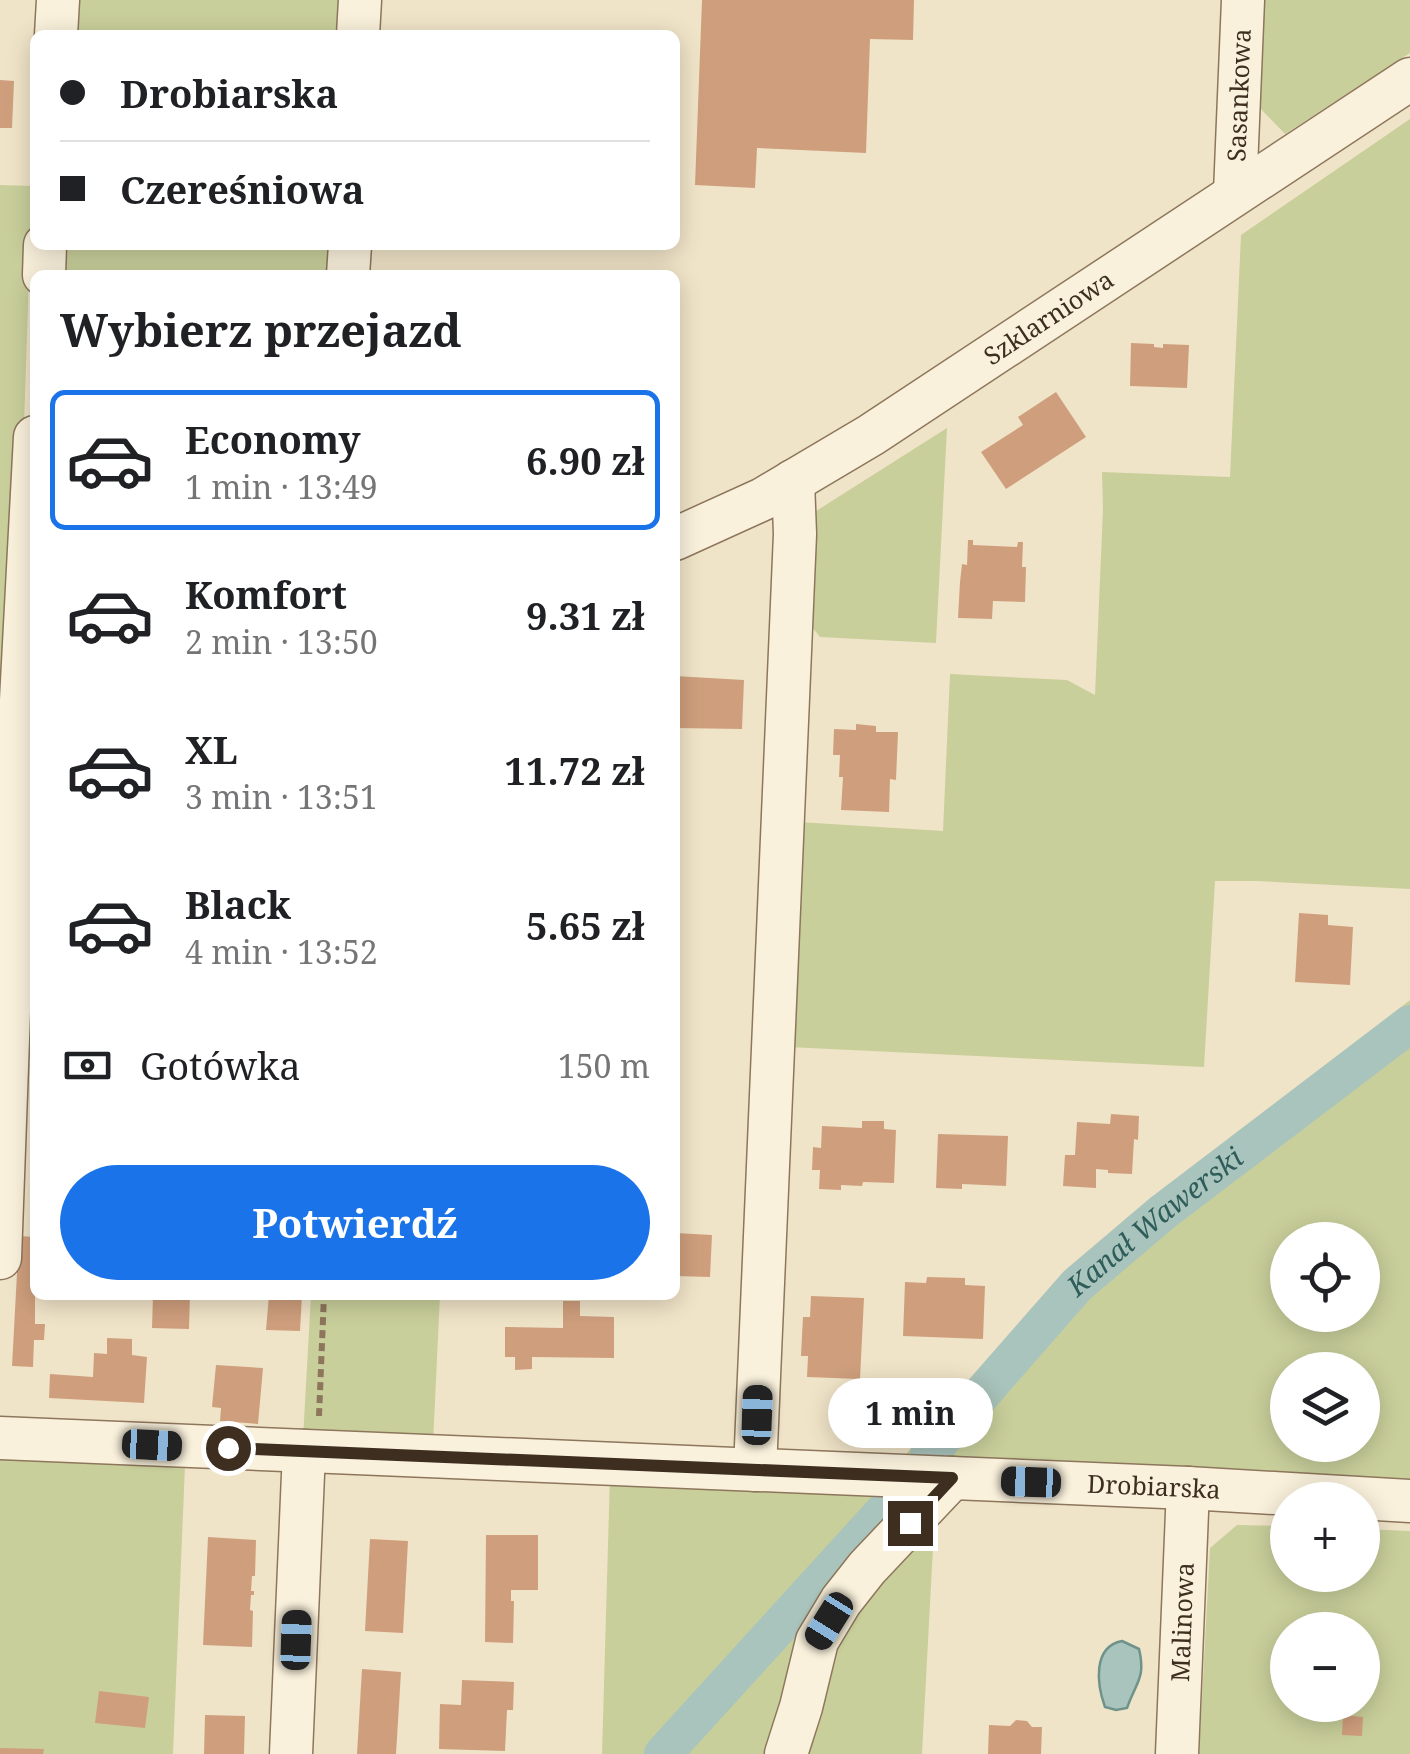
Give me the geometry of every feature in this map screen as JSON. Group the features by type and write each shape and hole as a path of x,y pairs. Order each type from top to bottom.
{"street":[{"path":"56,30 58,0"},
{"path":"358,30 360,0"},
{"name":"Sasankowa","path":"1235,193 1244,0"},
{"name":"Szklarniowa","path":"680,537 763,499 872,435 1410,79"},
{"path":"755,1470 795,534 793,481"},
{"path":"0,1258 18,738 30,526"},
{"name":"Drobiarska","path":"0,1438 1188,1488 1410,1502"},
{"path":"291,1754 310,1452"},
{"path":"786,1754 816,1641 868,1568 952,1478"},
{"name":"Malinowa","path":"1177,1754 1188,1488"}],"path":[{"path":"310,1452 324,1300"}],"green space":[{"path":"69,0 351,0 350,30 67,30"},
{"path":"1262,0 1410,0 1410,53 1285,134 1258,106"},
{"path":"1410,119 1410,889 1215,881 1204,1067 788,1047 799,822 943,831 950,674 1067,680 1095,695 1102,472 1230,477 1241,235"},
{"path":"0,185 30,186 30,246 16,665 0,704"},
{"path":"58,250 342,250 340,270 57,270"},
{"path":"947,428 936,643 820,637 808,622 813,513"},
{"path":"1410,1000 1410,1486 901,1460 1084,1259"},
{"path":"311,1300 440,1300 433,1444 303,1438"},
{"path":"0,1454 185,1466 173,1754 0,1754"},
{"path":"610,1474 921,1493 774,1754 602,1754"},
{"path":"935,1511 922,1754 797,1754 823,1661"},
{"path":"1237,1525 1270,1526 1270,1592 1380,1592 1380,1530 1410,1531 1410,1754 1199,1754 1210,1548"}],"water":[{"path":"1122,1641 1139,1649 1141,1667 1127,1708 1116,1710 1105,1707 1099,1668 1106,1651"}],"building":[{"path":"702,0 914,0 913,40 870,39 866,153 757,148 755,188 695,185"},
{"path":"0,80 14,81 12,128 0,128"},
{"path":"1131,343 1163,348 1163,344 1189,345 1187,388 1130,386"},
{"path":"1056,392 1086,437 1006,489 981,452 1023,425 1018,417"},
{"path":"968,540 973,540 973,545 1017,547 1018,542 1023,542 1025,602 993,601 992,619 958,618"},
{"path":"680,676 744,680 742,729 680,728"},
{"path":"856,724 876,726 876,732 898,732 896,780 890,779 889,812 841,810 843,777 839,777 840,755 833,755 834,729 856,730"},
{"path":"1299,913 1328,915 1328,925 1353,927 1350,985 1295,982"},
{"path":"29,992 30,1043 27,1043"},
{"path":"1111,1114 1139,1116 1132,1174 1096,1169 1096,1188 1063,1186 1065,1155 1075,1155 1077,1122 1110,1124"},
{"path":"862,1121 884,1121 884,1129 896,1130 894,1183 863,1182 862,1186 841,1185 841,1190 819,1189 820,1170 812,1170 813,1147 821,1148 822,1126 862,1128"},
{"path":"938,1134 1008,1136 1006,1186 962,1184 962,1189 936,1188"},
{"path":"680,1233 712,1235 710,1277 680,1276"},
{"path":"19,1236 30,1237 30,1300 35,1300 35,1324 45,1324 44,1340 34,1340 33,1367 12,1366"},
{"path":"927,1277 965,1278 965,1285 985,1286 983,1339 903,1336 905,1282 926,1283"},
{"path":"811,1296 864,1298 860,1379 807,1377 808,1356 801,1356 803,1317 810,1317"},
{"path":"153,1300 190,1300 189,1329 152,1328"},
{"path":"269,1300 302,1300 300,1331 266,1330"},
{"path":"563,1301 580,1301 580,1316 614,1317 614,1358 532,1357 532,1369 515,1370 515,1357 505,1357 505,1327 563,1328"},
{"path":"107,1338 132,1339 132,1355 147,1357 144,1403 49,1398 50,1374 93,1377 94,1353 107,1354"},
{"path":"216,1365 263,1368 258,1424 220,1421 221,1408 212,1407"},
{"path":"486,1535 538,1535 538,1590 511,1590 513,1643 485,1642"},
{"path":"208,1537 256,1540 250,1610 252,1647 203,1645"},
{"path":"370,1539 408,1541 403,1633 365,1631"},
{"path":"362,1669 401,1672 396,1754 357,1754"},
{"path":"462,1680 514,1682 513,1710 507,1710 505,1751 439,1749 440,1704 461,1705"},
{"path":"99,1691 149,1697 145,1728 95,1723"},
{"path":"205,1715 245,1716 244,1754 204,1754"},
{"path":"1016,1720 1042,1727 1041,1754 988,1754 989,1725 1010,1726"},
{"path":"1343,1722 1363,1722 1362,1736 1342,1735"},
{"path":"0,1748 44,1749 43,1754 0,1754"}],"waterway":[{"name":"Kanał Wawerski","path":"929,1454 1077,1285 1163,1212 1410,1024"},
{"name":"Kanał Wawerski","path":"663,1754 897,1497"}],"route":[{"path":"228,1448 952,1478 910,1523"}]}
